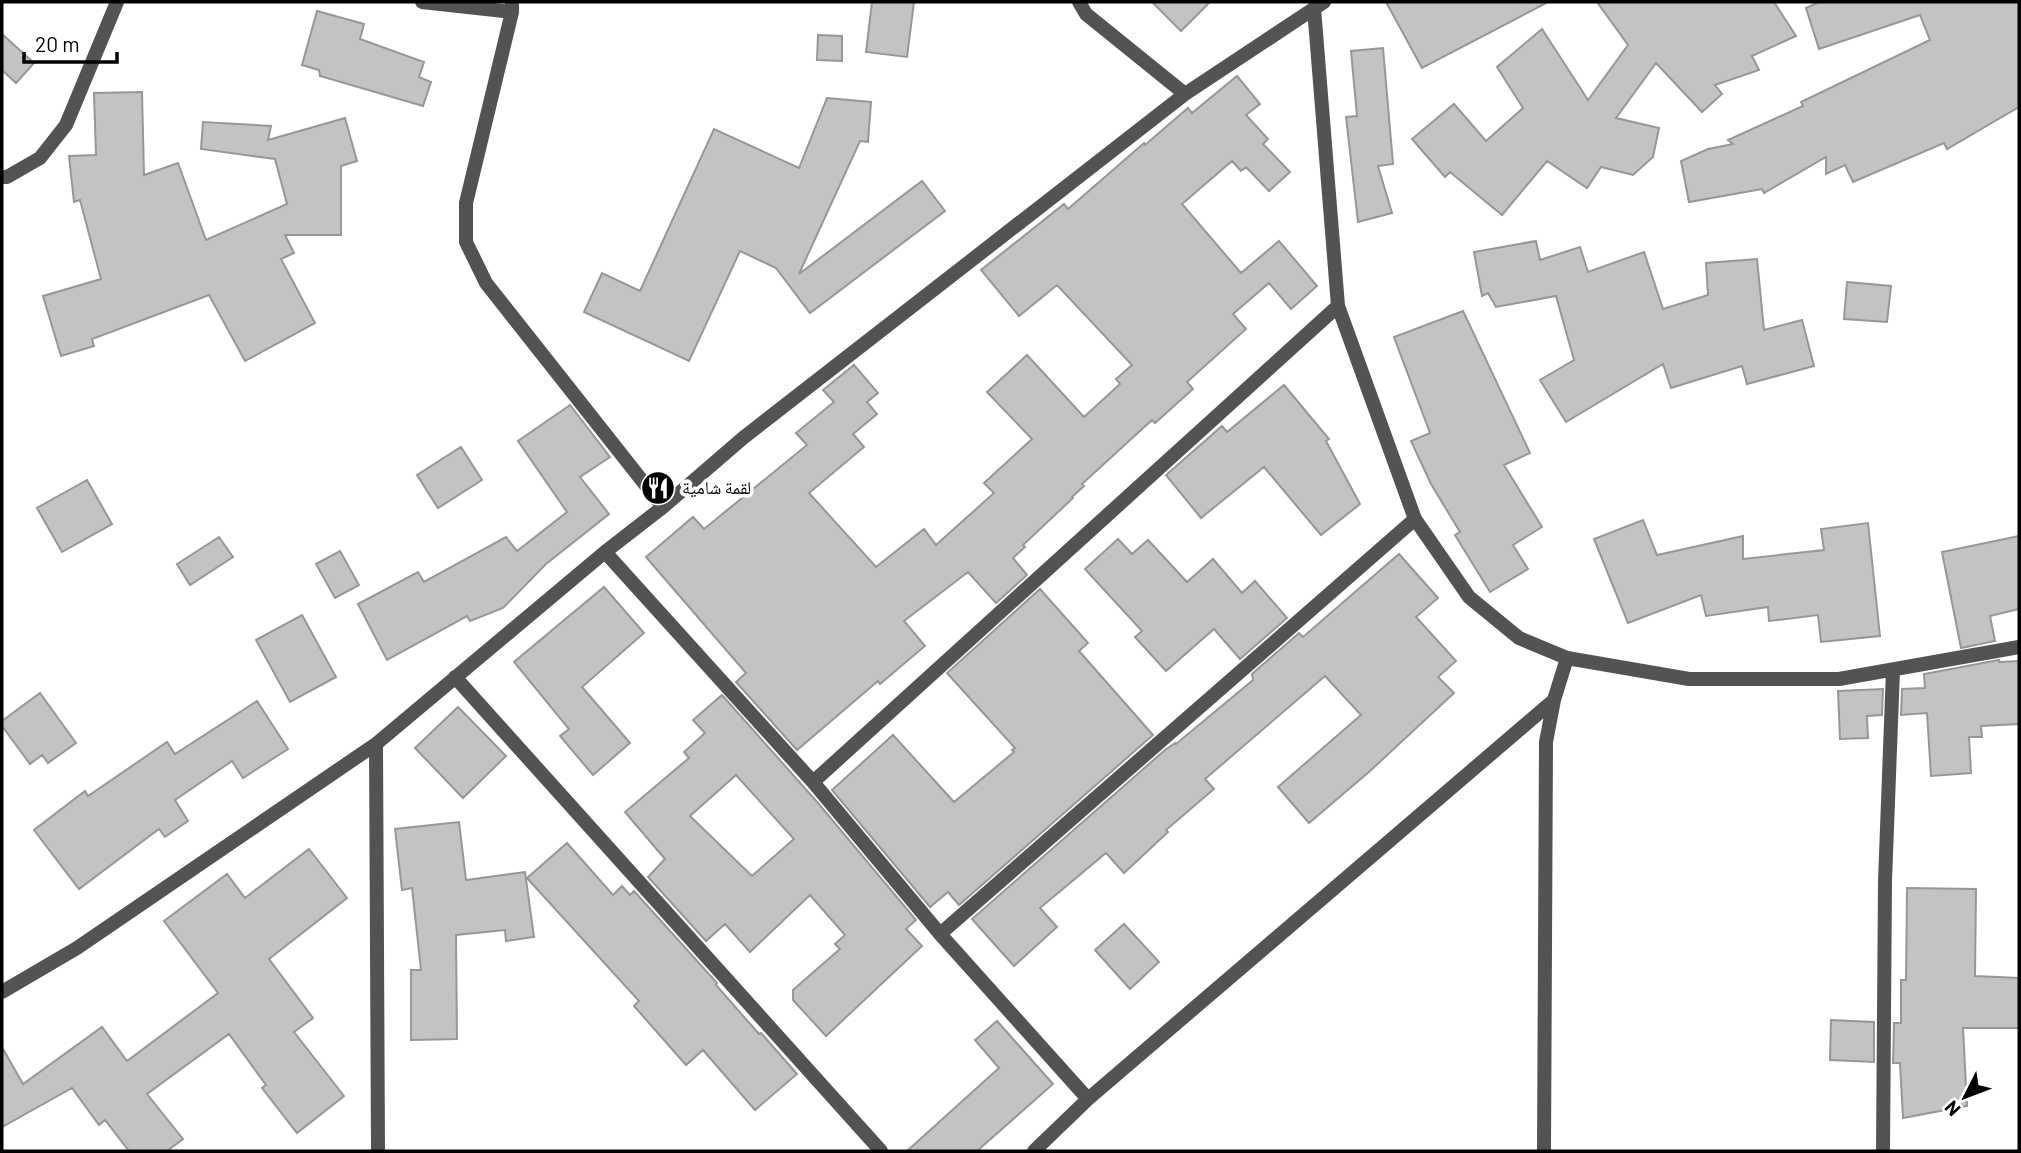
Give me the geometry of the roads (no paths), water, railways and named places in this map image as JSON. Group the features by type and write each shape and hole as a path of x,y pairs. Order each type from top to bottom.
{"street":[{"path":"2,177 7,177 40,158 66,125 117,2"},
{"path":"422,2 512,7 466,203 466,242 486,283 663,507"},
{"path":"1079,2 1086,14 1185,93"},
{"path":"2,992 77,948 376,744 743,438 1185,93 1319,5 1338,306 1415,519 1469,597 1519,638 1567,658 1689,679 1839,679 2019,647"},
{"path":"813,782 1338,306"},
{"path":"940,934 1415,519"},
{"path":"605,552 813,782 940,934 1088,1099"},
{"path":"1544,1151 1546,743 1554,700 1567,658"},
{"path":"1883,1151 1885,881 1893,670"},
{"path":"456,677 881,1151"},
{"path":"1034,1151 1088,1099 1554,700"},
{"path":"376,744 378,1151"}],"place":[{"name":"لقمة شامية","path":"658,488"}]}
